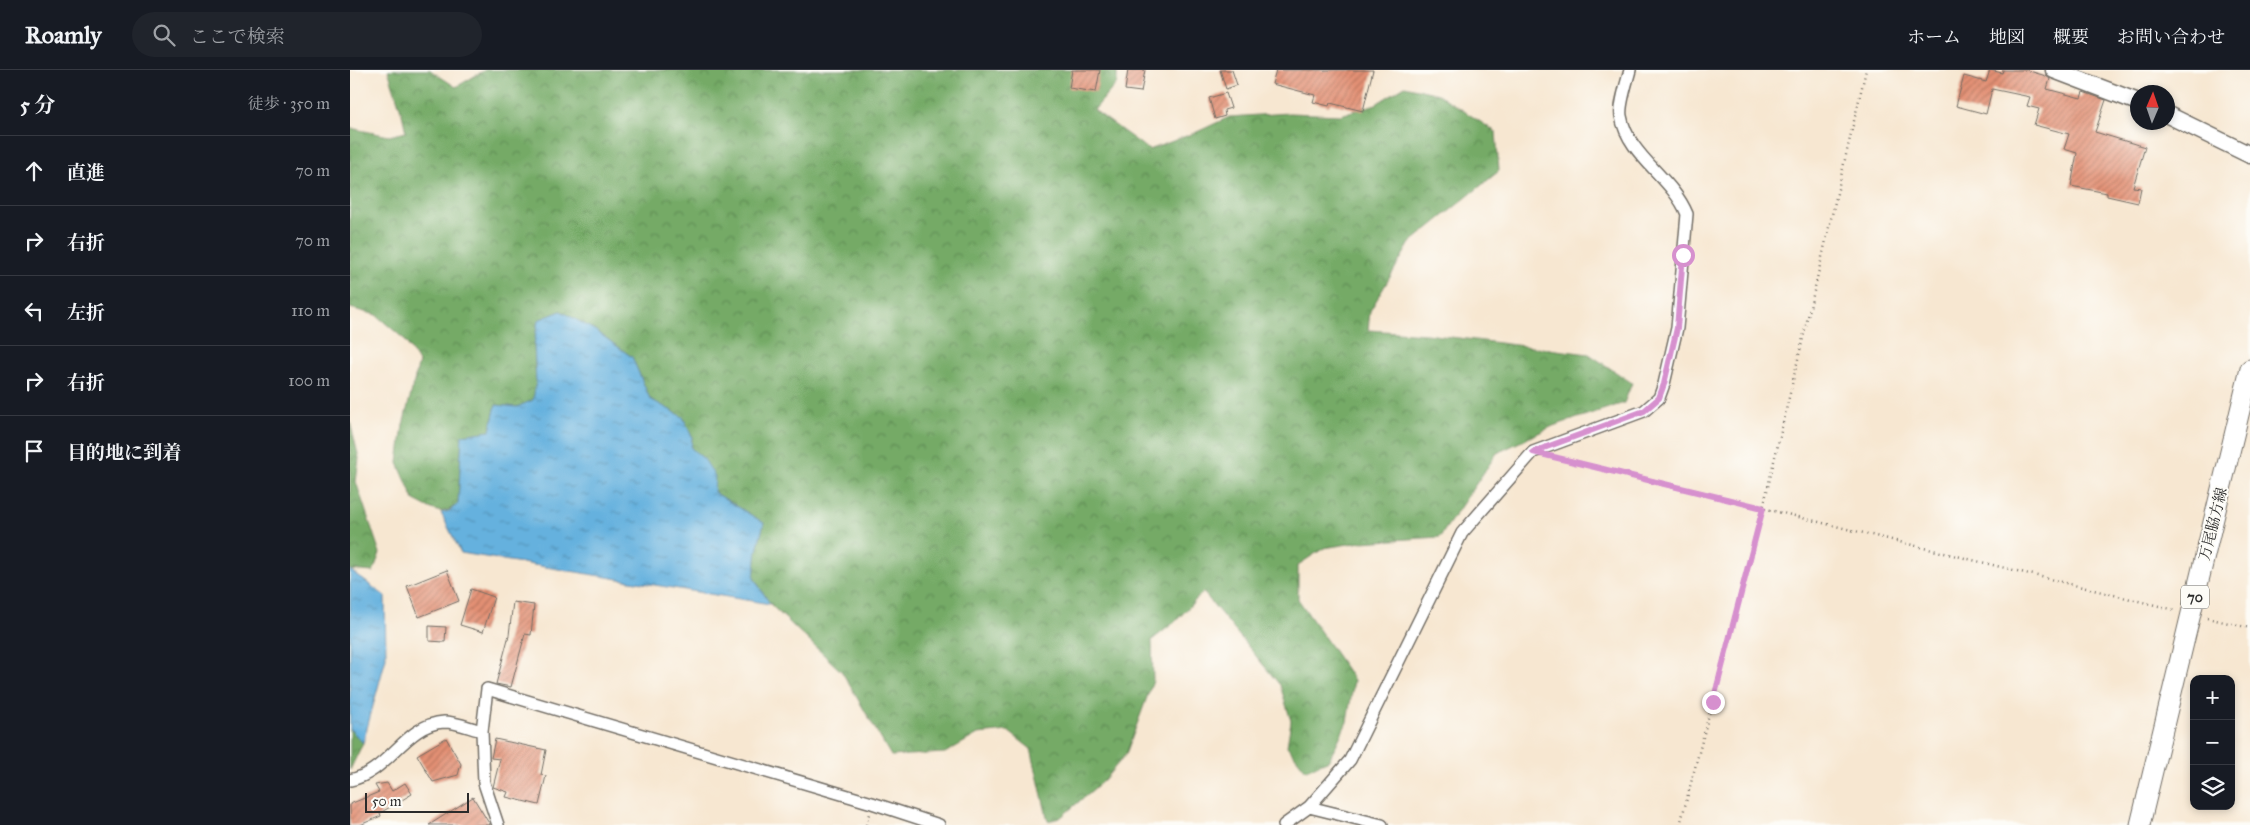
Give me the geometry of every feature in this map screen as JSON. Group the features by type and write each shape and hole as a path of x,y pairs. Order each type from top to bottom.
{"main road":[{"path":"2054,70 2130,99"},
{"path":"2175,118 2250,155"},
{"name":"万尾脇方線","path":"2140,825 2250,369"}],"street":[{"path":"1284,825 1309,807 1350,760 1462,533 1533,452 1644,411 1659,398 1677,328 1686,214 1681,200 1627,136 1620,114 1630,70"},
{"path":"498,825 484,784 482,732 487,689 872,803 939,825"},
{"path":"350,780 378,768 420,730 444,722 463,725 482,732"},
{"path":"1309,807 1382,825"}],"path":[{"path":"1680,825 1763,508 1866,70"},
{"path":"1533,452 2250,628"}],"green space":[{"path":"388,70 430,70 456,87 485,70 1117,70 1117,83 1094,110 1149,150 1197,132 1229,117 1289,113 1341,115 1376,104 1405,86 1438,94 1496,132 1499,171 1410,243 1370,311 1368,330 1426,334 1589,354 1632,383 1624,403 1553,426 1497,453 1440,537 1361,542 1324,548 1298,565 1298,599 1354,680 1347,722 1329,760 1306,770 1287,746 1291,721 1280,685 1203,592 1176,621 1152,640 1153,681 1126,754 1104,780 1060,818 1048,821 1031,749 1008,731 978,734 945,753 891,756 842,672 770,604 754,578 757,550 764,523 714,492 704,459 691,448 692,437 683,417 650,399 632,357 596,331 561,311 538,320 534,345 536,382 534,400 517,407 496,405 490,431 462,435 458,504 446,511 436,511 414,500 398,463 403,425 419,362 404,339 376,315 350,308 350,128 389,136 406,132"},
{"path":"350,422 359,458 356,482 380,553 373,572 350,570"},
{"path":"350,729 363,743 350,770"}],"water":[{"path":"561,311 596,331 632,357 650,399 683,417 692,437 691,448 704,459 715,476 714,492 764,523 757,550 754,578 770,604 461,553 441,513 449,511 458,504 462,435 490,431 496,405 517,407 533,400 536,382 534,345 538,320"},
{"path":"350,570 385,596 386,658 363,743 350,729"}],"building":[{"path":"1072,70 1100,70 1096,92 1069,88"},
{"path":"1128,70 1145,70 1141,92 1125,90"},
{"path":"1220,70 1232,70 1237,85 1226,89"},
{"path":"1276,70 1373,70 1363,111 1330,103 1329,106 1313,102 1315,95 1272,84"},
{"path":"1990,70 2002,73 2003,70 2026,70 2050,79 2047,89 2081,98 2083,92 2106,100 2095,132 2145,147 2133,187 2141,188 2138,203 2107,196 2107,193 2071,186 2077,153 2064,149 2069,134 2034,125 2039,109 2027,106 2030,97 1992,89 1986,114 1956,106 1964,76 1986,82"},
{"path":"1226,93 1231,108 1224,110 1225,116 1215,119 1209,98"},
{"path":"447,570 459,601 419,617 407,586"},
{"path":"471,589 494,597 483,632 460,625"},
{"path":"513,602 534,605 531,635 525,634 511,687 496,684 509,635"},
{"path":"429,626 446,627 445,642 429,641"},
{"path":"446,738 461,764 458,775 433,782 417,755"},
{"path":"495,739 546,750 541,775 546,776 539,805 506,797 508,792 493,787 500,759 491,758"},
{"path":"387,783 392,791 405,783 412,794 380,813 381,816 360,825 350,825 350,804 379,792 375,785"},
{"path":"473,797 490,825 429,825"}],"route":[{"path":"1683,255 1677,328 1659,398 1644,411 1533,452 1763,508 1713,702"}]}
